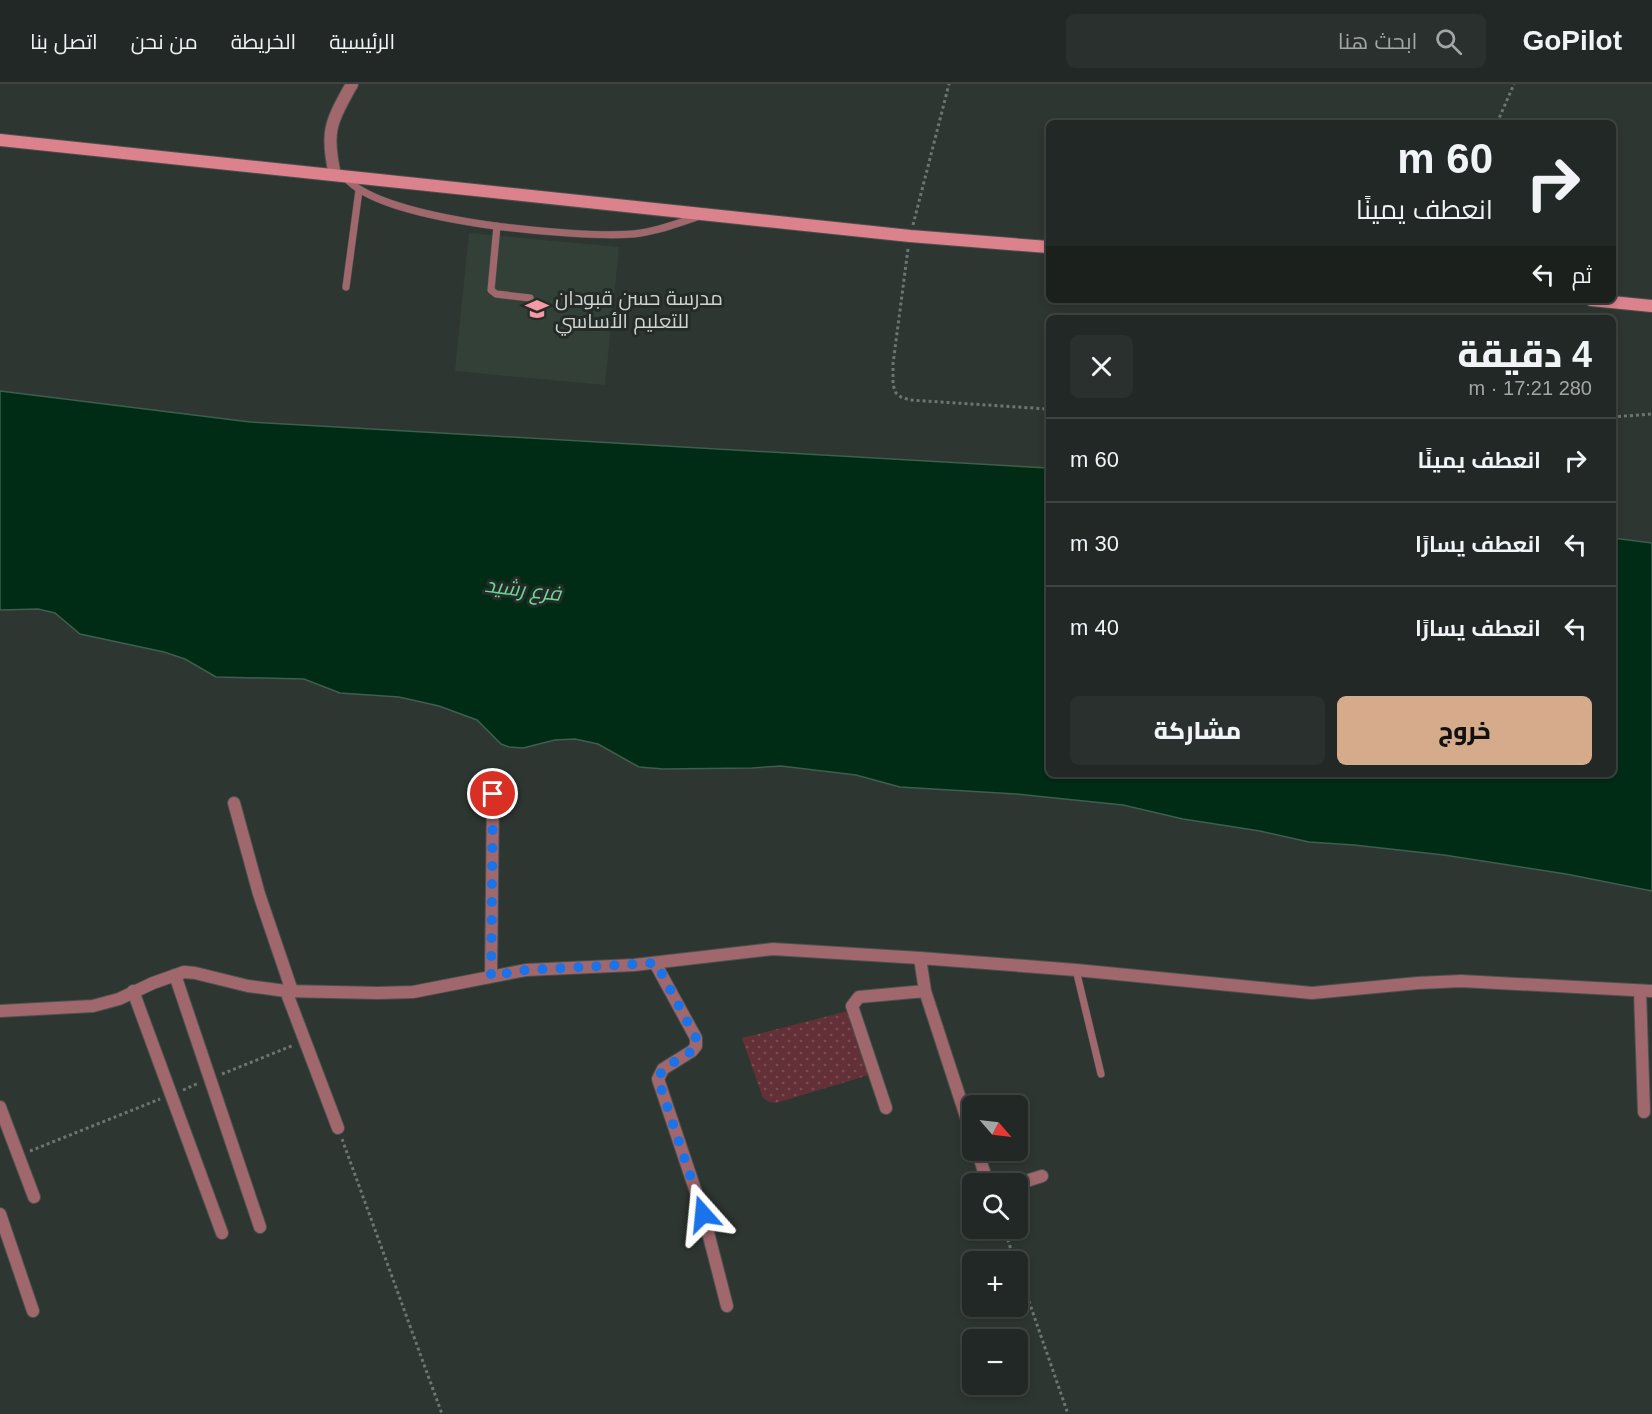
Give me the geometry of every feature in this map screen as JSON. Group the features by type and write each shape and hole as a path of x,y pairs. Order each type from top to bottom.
{"street":[{"path":"339,175 329,148 329,135 337,110 352,84"},
{"path":"0,140 703,215 1046,247"},
{"path":"1616,303 1652,306"},
{"path":"491,976 493,794"},
{"path":"234,803 289,991 338,1128"},
{"path":"0,1011 93,1006 113,1001 184,972 248,986 289,991 413,992 526,970 656,963 773,949 1076,970 1312,993 1418,982 1461,981 1646,991 1644,1112"},
{"path":"920,958 925,991 962,1104"},
{"path":"656,963 696,1038 696,1046 692,1051 663,1069 658,1079 703,1214 727,1306"},
{"path":"175,975 260,1227"},
{"path":"133,991 222,1233"},
{"path":"886,1108 852,1006 859,997 925,991"},
{"path":"0,1107 34,1197"},
{"path":"1028,1180 1042,1176"},
{"path":"0,1214 33,1311"}],"lane":[{"path":"339,175 359,190 409,210 497,226 578,233 634,234 666,228 703,215"},
{"path":"346,287 359,190"},
{"path":"497,226 491,290 496,294 530,298"},
{"path":"1076,970 1101,1074"}],"path":[{"path":"949,84 910,236 893,364 893,386 900,397 910,400 1046,409"},
{"path":"1498,120 1514,84"},
{"path":"1616,417 1652,414"},
{"path":"19,1155 305,1040"},
{"path":"338,1128 442,1414"},
{"path":"1028,1299 1068,1414"}],"shaded area":[{"name":"مدرسة حسن قبودان للتعليم الأساسي","path":"469,233 619,247 605,385 455,371"},
{"path":"852,1010 872,1074 776,1103 763,1098 742,1038"}],"water":[{"name":"فرع رشيد","path":"0,391 250,422 1046,468 1046,777 1616,777 1616,538 1652,543 1652,891 1566,874 1444,855 1309,842 1260,831 1183,819 1123,805 1016,794 900,787 856,775 781,766 663,769 639,767 598,744 575,739 555,740 523,748 509,747 501,744 477,720 439,706 399,697 340,693 304,679 216,677 185,659 164,652 80,634 55,613 38,609 0,610"}],"place":[{"name":"مدرسة حسن قبودان للتعليم الأساسي","path":"537,309"}],"route":[{"path":"493,794 491,976 526,970 656,963 697,1042 692,1051 663,1069 658,1079 703,1214"}]}
